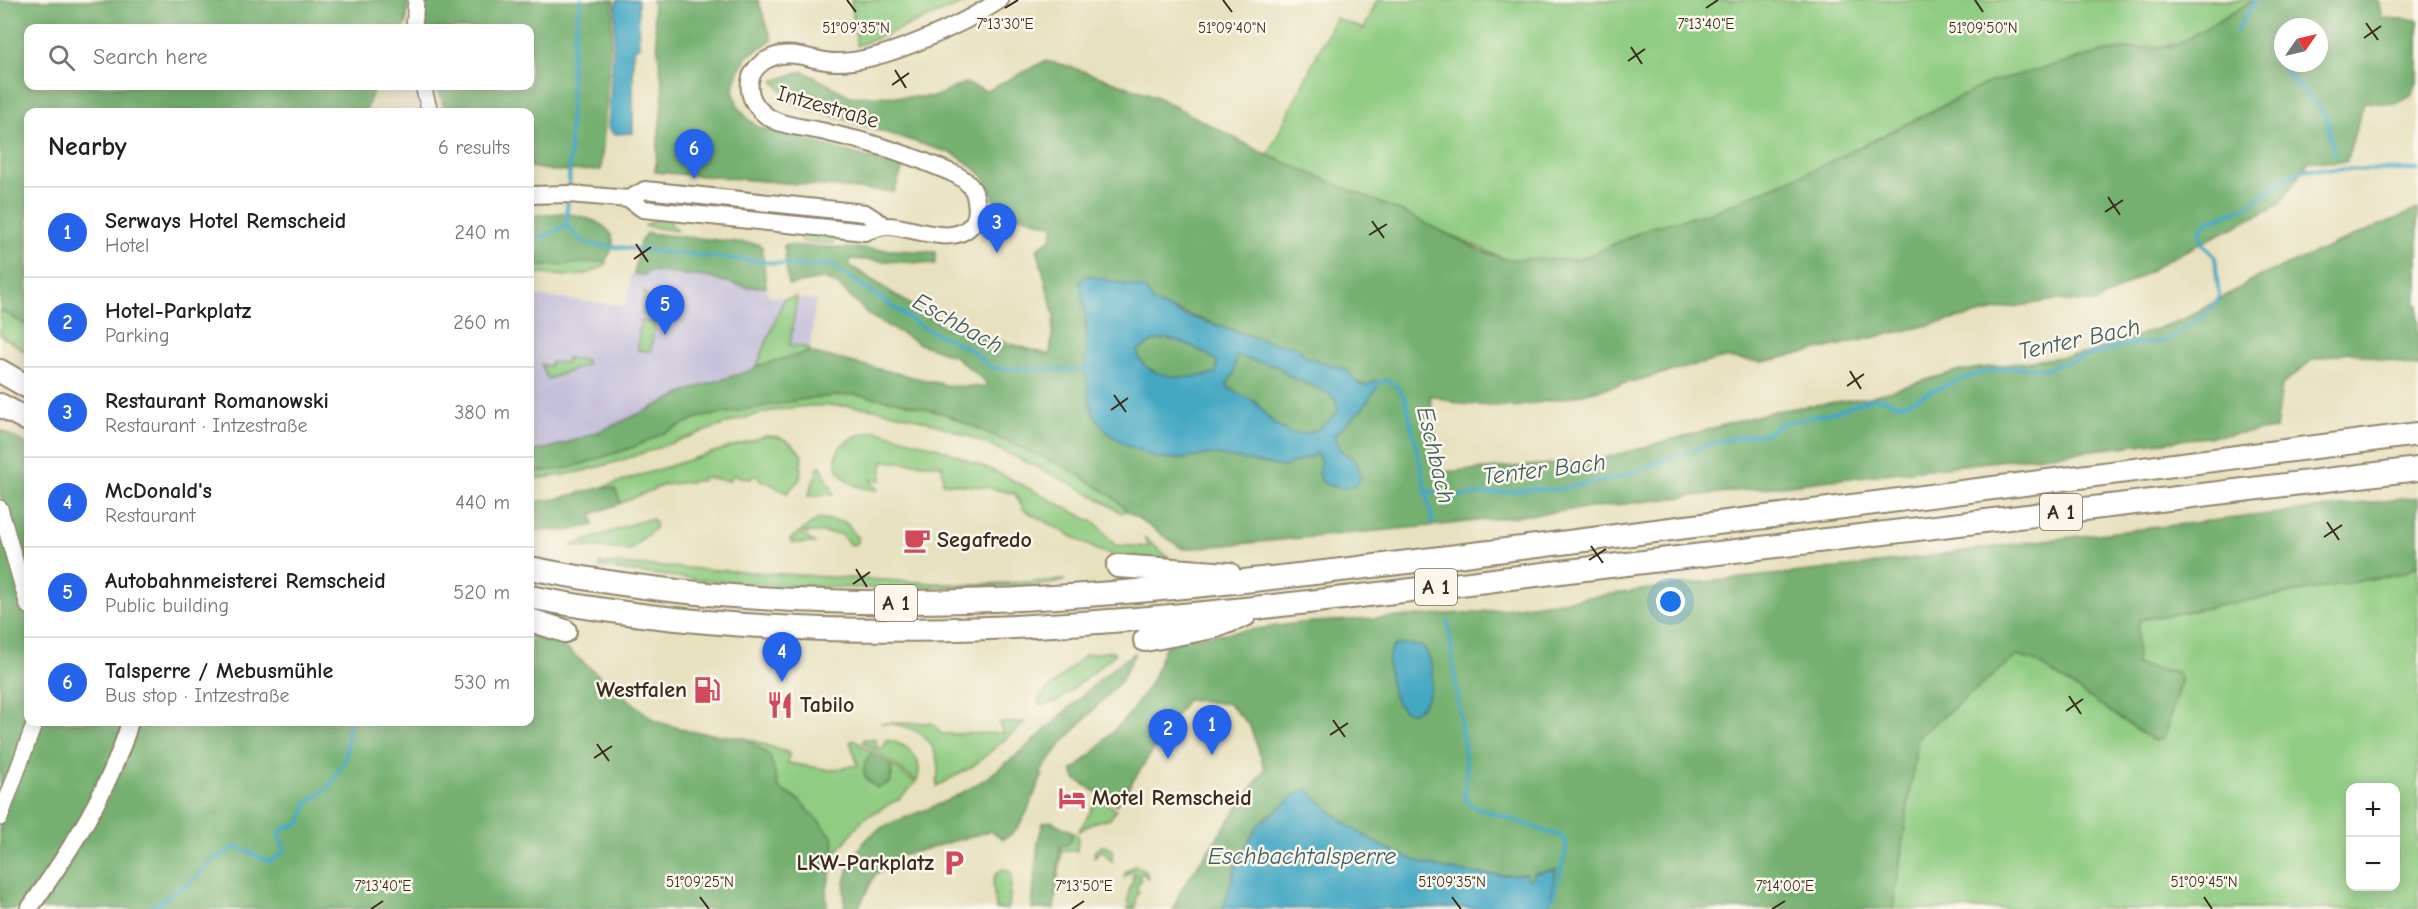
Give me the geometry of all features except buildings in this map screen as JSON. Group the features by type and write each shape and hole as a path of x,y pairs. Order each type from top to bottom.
{"highway":[{"path":"0,371 24,385"},
{"path":"0,405 24,418"},
{"name":"A 1","path":"534,569 646,588 708,595 893,603 1089,595 1263,579 1700,526 2418,434"},
{"name":"A 1","path":"534,598 644,616 709,622 891,631 1092,623 1389,593 2418,469"},
{"path":"1118,566 1201,570 1263,579"},
{"path":"1144,640 1213,627 1271,604"},
{"path":"534,621 565,631"}],"main road":[{"name":"Intzestraße","path":"534,195 569,194 629,199 643,209 865,232 885,226 951,235 966,230 974,221 977,213 971,187 954,173 916,157 771,118 761,112 752,100 750,86 753,73 765,61 775,56 797,55 837,62 888,51 942,32 1000,0"},
{"path":"29,909 65,857 96,804 115,764 129,726"}],"street":[{"path":"414,24 416,0"},
{"path":"424,90 429,108"},
{"path":"0,508 24,592"},
{"path":"0,818 34,726"}],"shaded area":[{"path":"648,271 705,277 747,287 766,287 769,296 816,300 809,352 757,366 580,439 534,451 534,296 626,305 631,274 645,275"}],"green space":[{"path":"0,0 409,0 406,24 24,24 24,90 373,90 367,108 24,108 24,324 0,310"},
{"path":"428,0 614,0 601,170 553,171 534,168 534,108 445,108 438,90 534,90 534,24 424,24 425,7"},
{"path":"652,0 758,0 772,40 747,56 738,73 733,90 738,107 758,127 903,167 894,192 655,172 663,92"},
{"path":"851,0 972,0 857,46"},
{"path":"1377,0 2255,0 2176,45 2106,51 1988,83 1816,169 1713,212 1652,227 1579,260 1505,259 1268,155 1335,18 1364,29"},
{"path":"2255,0 2378,0 2382,18 2418,20 2418,80 2411,96 2396,104 2364,102 2346,162 2309,161 2279,205 2171,258 2096,303 2055,300 2006,308 1763,362 1724,358 1575,396 1514,407 1460,404 1430,395 1441,472 1594,461 1774,411 1869,397 1953,372 2089,353 2184,319 2261,276 2418,209 2418,289 2415,303 2418,305 2418,367 2348,352 2312,360 2282,385 2276,429 1441,525 1183,549 1127,511 1112,496 1071,470 945,414 901,402 854,394 805,399 697,418 631,448 569,468 534,472 534,451 590,435 686,392 752,370 757,366 809,352 950,386 985,387 986,382 954,356 920,344 870,316 838,285 824,279 788,285 784,245 936,252 935,264 851,259 849,265 942,325 1050,355 1054,315 1037,248 1051,239 1054,226 996,209 991,190 983,176 954,154 794,104 773,81 803,71 850,96 934,97 965,83 987,91 1045,61 1068,66 1155,96 1267,155 1405,213 1481,251 1505,259 1579,260 1652,227 1713,212 1816,169 1988,83 2106,51 2176,45","holes":["1080,282 1154,303 1275,344 1296,346 1307,357 1347,370 1354,381 1367,385 1362,409 1334,435 1341,451 1357,462 1355,486 1337,487 1322,482 1318,473 1321,461 1317,454 1284,467 1211,454 1184,459 1157,458 1094,415 1088,382 1085,316"]},
{"path":"651,199 787,211 787,216 644,203"},
{"path":"798,212 857,220 858,221 797,218"},
{"path":"562,213 593,221 602,225 609,232 613,240 612,249 605,261 534,267 534,216"},
{"path":"667,218 677,231 645,226 654,220"},
{"path":"795,231 822,234 836,240 833,243 803,242"},
{"path":"646,233 758,244 762,247 766,287 747,287 705,277 649,271 645,275 634,274 640,242"},
{"path":"605,261 607,263 590,273 570,276 534,273 534,267"},
{"path":"644,291 653,307 652,316 642,315"},
{"path":"797,297 790,345 810,348 809,352 757,366 784,299"},
{"path":"0,310 24,324 24,350 0,335"},
{"path":"640,321 655,322 651,351 638,350"},
{"path":"1165,339 1200,350 1218,362 1216,373 1182,377 1159,374 1149,369 1141,361 1137,351 1154,341"},
{"path":"1235,356 1279,367 1289,376 1326,392 1335,399 1338,411 1313,432 1304,434 1286,430 1277,425 1255,402 1226,385 1234,373"},
{"path":"567,358 586,360 586,365 548,379 541,365 550,366 551,362 566,363"},
{"path":"854,394 901,402 945,414 1071,470 1112,496 1127,511 1121,513 1064,480 959,433 890,412 855,407 819,406 782,409 718,426 638,455 584,471 534,479 534,472 569,468 631,448 697,418 805,399"},
{"path":"0,430 24,443 24,726 534,726 534,636 563,646 655,721 689,731 745,738 770,756 779,789 799,800 833,837 835,854 826,893 827,909 0,909 0,503 3,502 0,495"},
{"path":"877,431 939,448 1003,475 1097,524 1115,545 1149,547 1144,537 1170,559 1124,558 1097,550 1024,510 1015,494 986,487 943,483 942,465 883,461 881,480 871,480 878,490 861,487 840,473 836,463 838,452 845,443 858,436"},
{"path":"765,436 787,440 802,456 800,479 787,493 767,482 761,482 758,476 752,476 751,479 733,475 729,481 703,477 703,480 664,485 621,503 615,489 603,487"},
{"path":"819,466 834,494 808,496"},
{"path":"603,487 615,489 621,503 592,514 594,525 567,531 534,530 534,502 556,499"},
{"path":"2418,497 2418,565 2404,573 2139,620 2136,665 2177,672 2181,680 2164,738 2154,741 2035,661 2017,656 1918,737 1893,909 1548,909 1556,870 1534,874 1535,877 1529,880 1526,874 1494,875 1463,872 1406,857 1355,830 1307,789 1266,817 1237,863 1223,909 1173,909 1182,888 1265,769 1250,726 1229,704 1187,699 1117,805 1075,779 1072,771 1093,753 1131,712 1152,681 1165,647 1174,640 1300,623 1480,612 1678,585 1857,566 2037,541"},
{"path":"820,518 845,522 858,539 856,544 850,545 841,534 807,532 808,534 801,531"},
{"path":"653,519 656,527 630,550 571,546 640,521"},
{"path":"799,532 815,543 792,543 790,540"},
{"path":"600,563 967,585 1065,580 1058,583 1026,586 887,588 791,586 647,574 599,567"},
{"path":"2418,565 2418,909 1893,909 1918,736 2017,656 2035,661 2154,741 2177,672 2135,665 2139,620 2404,573"},
{"path":"1113,651 1115,654 1058,701 1043,706 1039,704 1038,699 1085,655"},
{"path":"1135,653 1121,681 1062,743 1040,773 1043,775 1027,811 1011,835 1003,839 990,831 890,859 900,867 876,873 858,909 845,909 844,889 848,870 856,853 874,832 943,802 982,781 1033,741 1114,667"},
{"path":"1026,722 972,767 937,786 936,756 926,739 911,729 880,723 932,723 942,734 1004,733 998,723"},
{"path":"745,738 789,753 788,763 831,770 858,765 850,742 854,740 872,752 866,760 892,776 891,765 916,783 899,799 863,819 835,854 833,837 799,800 779,789 770,756"},
{"path":"864,739 876,740 876,747 884,748 886,740 907,748 918,765 917,781 863,742"},
{"path":"872,752 891,765 891,782 878,788 868,781 864,772 865,762"},
{"path":"1098,798 1116,810 1110,819 1097,821 1079,831"},
{"path":"1050,821 1071,831 1072,839 1068,844 1060,846 1054,909 1032,909 1038,842 1043,823"},
{"path":"1071,831 1078,836 1077,851 1062,850 1054,909 1060,846 1072,839"},
{"path":"1101,846 1108,846 1112,850 1112,862 1102,850 1094,857 1095,851"},
{"path":"1134,866 1146,870 1148,879 1143,873 1139,876 1141,880 1136,888 1139,891 1135,900 1137,904 1134,906 1136,909 1127,909 1131,906 1128,901 1130,885 1135,875 1132,871 1124,877 1126,871"},
{"path":"1003,869 1008,870 1012,875 1009,907 1008,909 996,909 993,882"}],"water":[{"path":"618,0 638,0 639,46 633,51 633,133 614,134 608,128"},
{"path":"1087,275 1145,289 1154,303 1184,315 1275,344 1296,346 1307,357 1347,370 1359,385 1367,385 1376,380 1379,385 1362,409 1334,435 1341,451 1357,462 1361,480 1357,484 1342,488 1322,482 1318,473 1321,461 1317,454 1284,467 1211,454 1185,459 1157,458 1126,445 1108,433 1094,415 1090,402 1085,369 1087,327 1080,282","holes":["1165,339 1186,344 1212,358 1218,362 1216,373 1183,377 1158,373 1148,368 1141,361 1137,351 1154,341","1236,356 1279,367 1289,376 1326,392 1335,399 1338,411 1313,432 1295,434 1286,431 1267,417 1257,403 1226,386 1234,373"]},
{"path":"1408,644 1424,647 1431,664 1432,680 1429,695 1422,706 1413,711 1404,710 1396,700 1388,666 1388,658 1395,645"},
{"name":"Eschbachtalsperre","path":"1307,789 1354,829 1380,845 1434,866 1494,875 1526,874 1529,880 1534,877 1534,873 1556,869 1549,908 1223,909 1237,863 1258,825 1301,791"}],"waterway":[{"name":"Eschbach","path":"569,190 572,51 581,0"},
{"path":"2236,31 2256,0"},
{"path":"2285,72 2326,115 2334,153"},
{"name":"Tenter Bach","path":"1427,491 1454,497 1533,489 1555,490 1620,477 1703,446 1737,437 1766,434 1780,424 1836,412 1867,400 1881,398 1898,404 1907,403 1956,381 1990,371 2007,368 2044,369 2129,344 2153,343 2170,339 2212,308 2219,297 2215,257 2201,242 2201,228 2211,220 2249,206 2278,184 2307,169 2418,170"},
{"name":"Eschbach","path":"568,198 566,226 587,244 813,267 830,264 922,327 970,349 992,368 1090,370"},
{"path":"534,240 566,226"},
{"name":"Eschbach","path":"1375,385 1384,380 1392,383 1406,401 1433,523"},
{"name":"Eschbach","path":"1448,622 1467,771 1464,798 1472,806 1560,836 1566,841 1566,851 1553,898 1548,900"},
{"path":"149,909 189,883 214,860 236,846 270,862 285,851 279,837 283,829 300,823 308,802 329,788 346,759 348,726"}],"place":[{"name":"Talsperre / Mebusmühle","path":"694,179"},
{"name":"Restaurant Romanowski","path":"997,253"},
{"name":"Autobahnmeisterei Remscheid","path":"665,335"},
{"name":"Segafredo","path":"917,540"},
{"name":"McDonald's","path":"782,682"},
{"name":"Westfalen","path":"707,690"},
{"name":"Tabilo","path":"780,705"},
{"name":"Serways Hotel Remscheid","path":"1212,755"},
{"name":"Hotel-Parkplatz","path":"1168,759"},
{"name":"Motel Remscheid","path":"1072,798"},
{"name":"LKW-Parkplatz","path":"954,863"}]}
